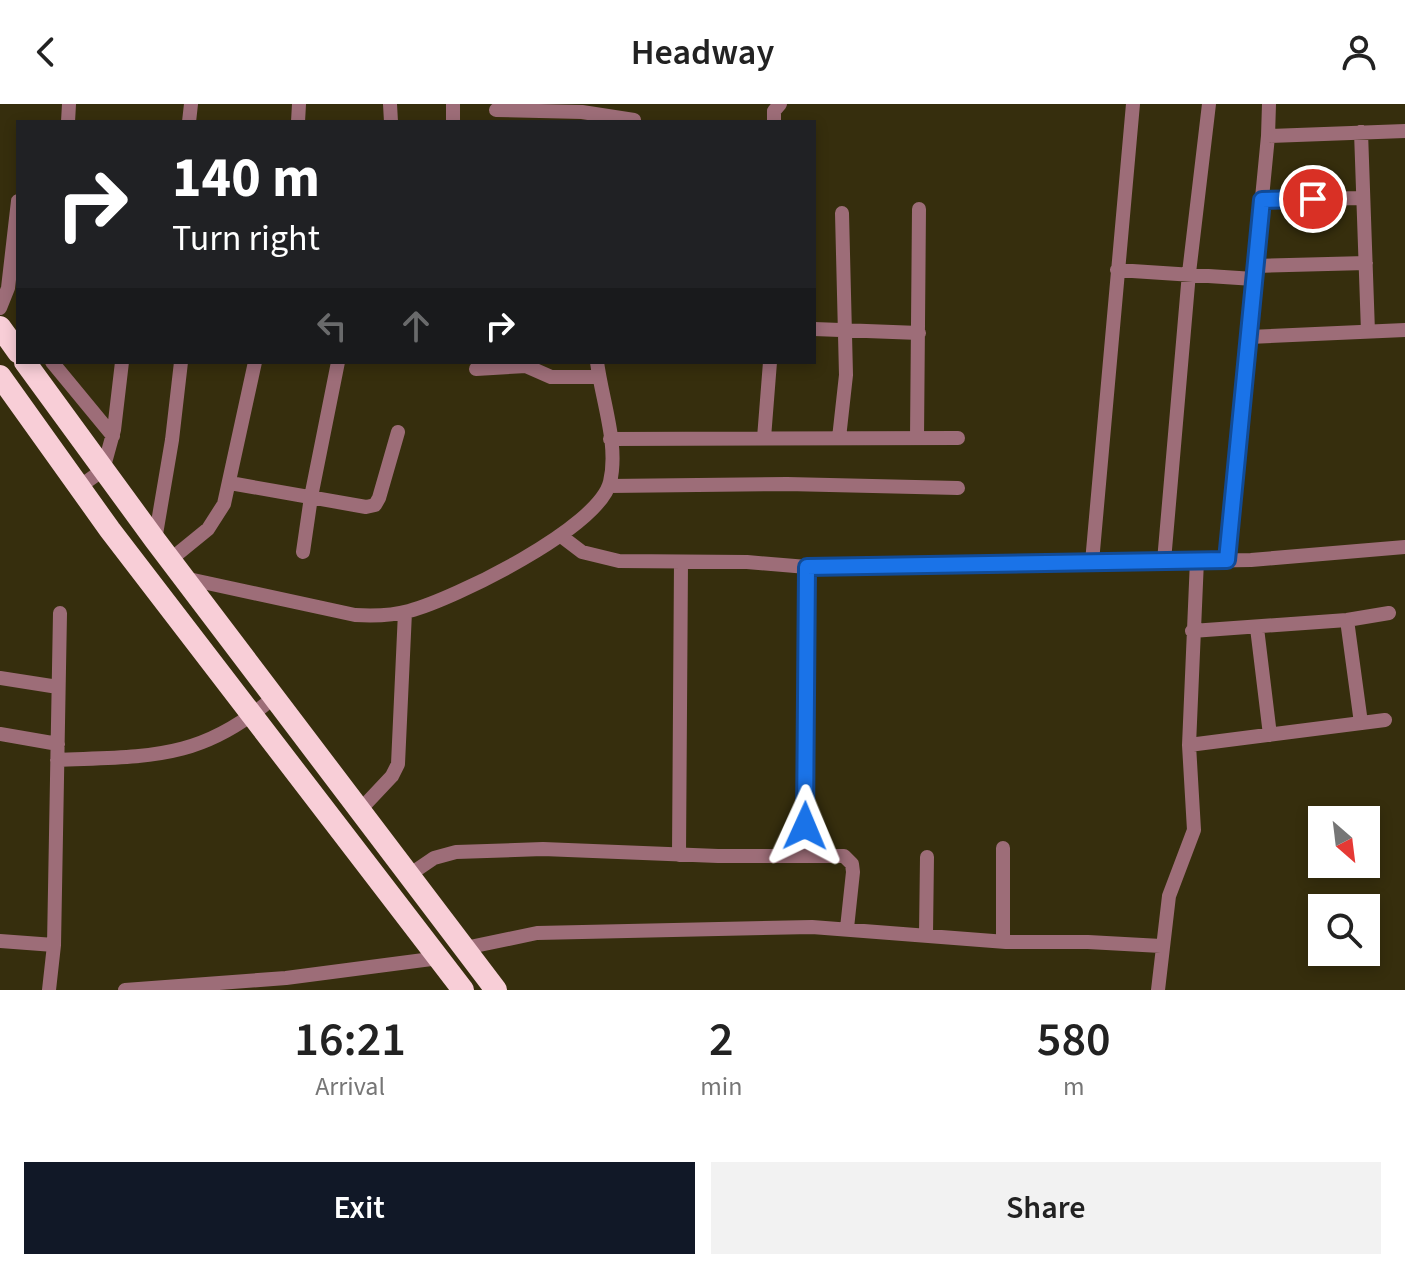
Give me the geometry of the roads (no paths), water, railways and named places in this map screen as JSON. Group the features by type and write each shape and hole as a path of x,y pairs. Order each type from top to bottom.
{"highway":[{"path":"0,327 16,349"},
{"path":"26,364 170,560 496,990"},
{"path":"0,376 79,487 463,990"}],"street":[{"path":"1092,562 1133,104"},
{"path":"1164,561 1189,273 1209,104"},
{"path":"1227,560 1269,104"},
{"path":"496,110 582,112 628,120"},
{"path":"1268,136 1405,131"},
{"path":"1361,132 1368,332"},
{"path":"1262,200 1363,198"},
{"path":"917,438 919,209"},
{"path":"839,438 845,394 846,330 842,213"},
{"path":"0,308 8,288 16,218"},
{"path":"1117,270 1255,272 1366,263"},
{"path":"816,329 919,333"},
{"path":"1249,337 1405,330"},
{"path":"54,364 113,436"},
{"path":"79,487 103,470 113,436 122,364"},
{"path":"155,540 181,364"},
{"path":"170,560 218,517 230,483 255,364"},
{"path":"303,552 338,364"},
{"path":"764,438 770,364"},
{"path":"184,578 355,615 375,616 431,604 470,587 561,536 588,512 609,486 613,465 598,370 551,377 534,365 476,369"},
{"path":"230,483 366,507 375,505 398,432"},
{"path":"610,439 958,438"},
{"path":"609,486 787,484 958,488"},
{"path":"561,536 582,552 608,560 747,562 807,567 1227,560 1405,547"},
{"path":"1158,990 1169,896 1194,830 1189,745 1197,560"},
{"path":"679,855 681,562"},
{"path":"805,855 807,567"},
{"path":"360,810 392,776 398,764 405,612"},
{"path":"49,990 54,945 60,613"},
{"path":"1192,631 1347,620 1389,613"},
{"path":"1347,620 1361,723"},
{"path":"1257,628 1270,735"},
{"path":"0,678 58,687"},
{"path":"0,734 58,752 118,757 178,751 216,739 253,716 274,697"},
{"path":"1189,745 1385,720"},
{"path":"1003,848 1003,941"},
{"path":"409,875 434,858 456,852 543,849 679,855 844,856 852,864 847,928"},
{"path":"926,934 927,857"},
{"path":"465,948 537,933 765,927 847,928 1003,941 1161,946"},
{"path":"0,941 54,945"},
{"path":"125,990 294,984 439,958"}]}
